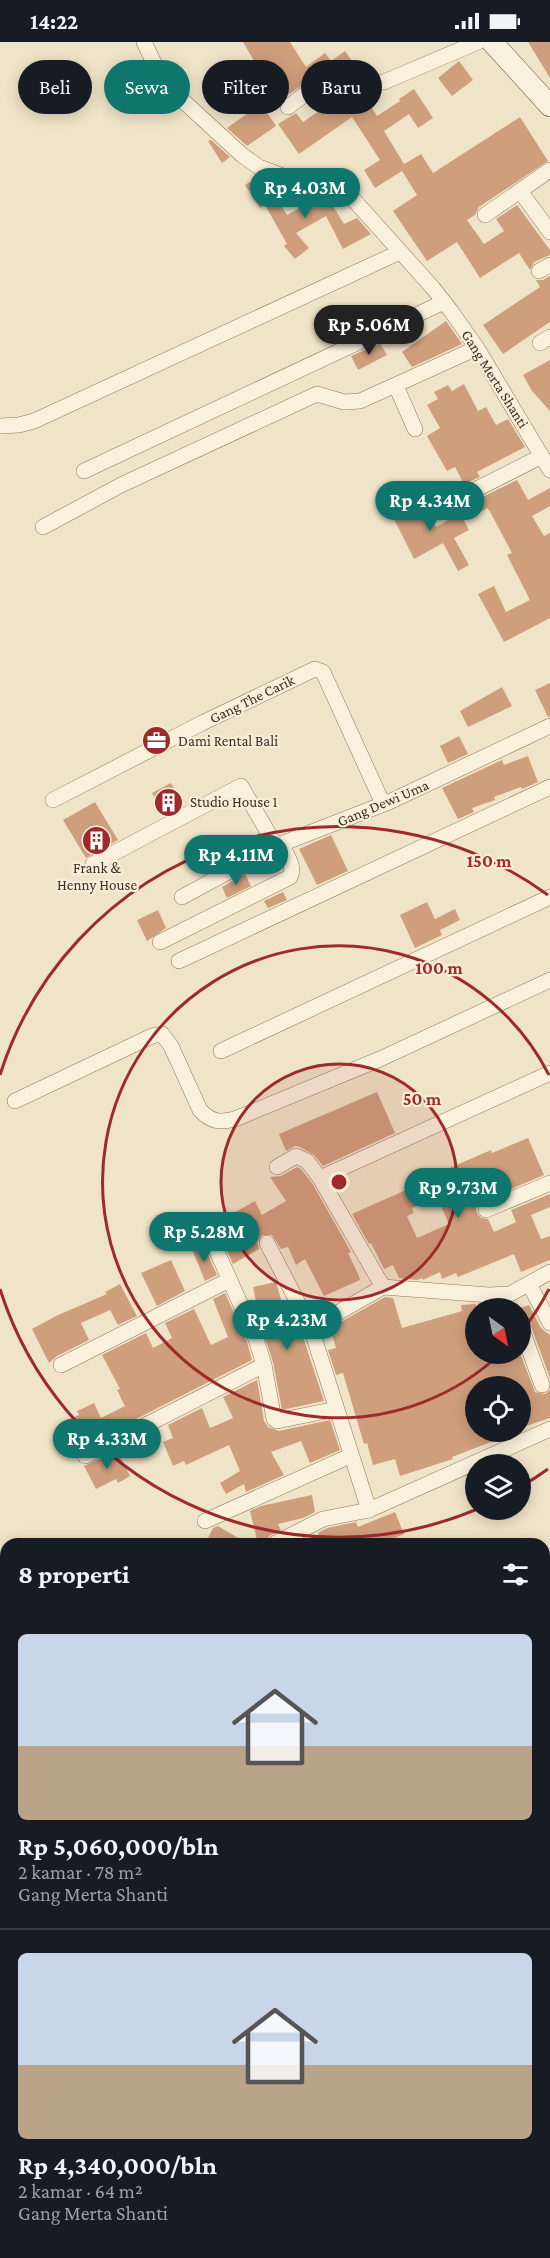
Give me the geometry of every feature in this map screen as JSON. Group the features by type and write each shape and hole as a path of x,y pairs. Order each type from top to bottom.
{"street":[{"name":"Gang Merta Shanti","path":"144,42 156,67 180,98 242,155 259,167 283,176 333,187 353,199 444,302 477,348 548,465"},
{"path":"289,106 321,84 335,78 356,76 384,82 478,42"},
{"path":"492,42 550,106"},
{"path":"485,215 550,170"},
{"path":"520,191 550,232"},
{"path":"0,426 20,425 34,421 400,252"},
{"path":"84,471 444,302"},
{"path":"43,527 121,485 317,394 344,402 360,401 477,348"},
{"path":"396,386 415,429"},
{"path":"459,498 548,465"},
{"name":"Gang The Carik","path":"53,800 202,723 315,669 323,672 383,804"},
{"name":"Gang Dewi Uma","path":"182,897 278,845 383,804 550,726"},
{"path":"93,864 241,786 293,873 290,877 160,942"},
{"path":"179,961 550,787"},
{"path":"221,1051 550,897"},
{"path":"15,1101 152,1035 162,1034 171,1046 200,1110 207,1118 220,1122 235,1119 380,1059 550,980"},
{"path":"320,1178 550,1073"},
{"path":"277,1167 292,1158 300,1157 307,1161 320,1178 383,1287"},
{"path":"486,1210 550,1183"},
{"path":"211,1238 256,1339 264,1365 274,1419 277,1421 336,1409"},
{"path":"267,1243 311,1329 369,1510"},
{"path":"516,1298 529,1284 550,1272"},
{"path":"61,1365 229,1280"},
{"path":"529,1284 550,1323"},
{"path":"311,1329 383,1287 499,1298"},
{"path":"531,1354 542,1385"},
{"path":"85,1456 264,1365"},
{"path":"286,1538 323,1519 369,1510 550,1429"},
{"path":"205,1521 350,1456"}],"building":[{"path":"243,42 290,42 302,60 301,86 289,94 289,60 254,60"},
{"path":"528,42 550,42 550,78"},
{"path":"345,51 351,60 332,60"},
{"path":"325,53 330,60 316,60"},
{"path":"459,61 473,80 452,96 438,78"},
{"path":"414,89 433,118 418,128 409,114 384,131 404,164 421,154 433,173 520,117 548,161 479,207 475,215 467,220 484,244 504,231 496,219 517,205 550,250 550,255 534,262 530,270 519,253 480,278 457,242 427,261 393,211 417,195 402,171 375,188 364,170 380,160 352,117 299,154 278,124 296,113 303,122 315,114 376,114 377,116"},
{"path":"247,114 268,114 276,126 247,146 227,128"},
{"path":"211,140 230,157 222,163 208,141"},
{"path":"258,177 265,180 287,215 323,195 327,196 344,224 357,218 371,234 343,249 326,216 296,233 309,248 295,259 284,246 287,244 265,205 260,208 245,185"},
{"path":"550,276 550,322 503,354 483,325 540,287 536,280 543,280"},
{"path":"446,321 462,344 412,367 402,352"},
{"path":"380,343 387,355 358,370 351,356"},
{"path":"550,360 550,411 532,391 523,375"},
{"path":"464,384 478,411 486,407 496,425 508,419 525,447 477,472 480,477 464,484 455,467 447,471 427,436 440,428 427,405 438,399 434,392 448,385 452,391"},
{"path":"517,480 528,500 550,488 550,506 532,516 544,536 550,533 550,618 504,642 478,594 494,586 506,612 530,600 507,555 512,553 489,510 487,508 470,518 464,506"},
{"path":"419,498 436,527 460,513 469,530 454,538 469,565 458,571 443,543 414,559 391,513"},
{"path":"550,683 550,716 548,717 535,690"},
{"path":"502,687 512,706 468,727 460,711"},
{"path":"459,736 468,754 448,763 440,746"},
{"path":"528,756 538,782 494,797 495,800 472,808 474,812 458,819 442,788 502,760 504,765"},
{"name":"Studio House 1","path":"171,783 183,805 165,815 152,793"},
{"path":"95,802 118,840 86,858 63,820"},
{"path":"331,835 348,871 317,885 299,849"},
{"path":"245,874 251,886 227,898 222,887"},
{"path":"283,892 287,900 268,908 264,901"},
{"path":"427,902 435,919 455,909 460,920 440,930 442,935 415,948 400,915"},
{"path":"158,910 166,928 147,941 137,920"},
{"path":"377,1092 395,1133 323,1166 314,1155 300,1147 295,1146 286,1151 279,1134"},
{"path":"528,1138 544,1175 504,1192 502,1188 479,1199 477,1213 481,1218 488,1219 494,1232 516,1222 511,1210 550,1194 550,1207 531,1215 541,1239 550,1236 550,1260 521,1272 514,1254 458,1277 456,1273 442,1279 440,1272 423,1280 422,1278 417,1280 399,1278 393,1265 384,1269 371,1243 369,1244 352,1214 444,1173 443,1171 454,1166 491,1150 492,1153","holes":["437,1197 449,1224 417,1238 407,1216 414,1213 412,1208"]},
{"path":"297,1167 312,1183 351,1252 348,1253 360,1280 324,1296 305,1259 296,1265 288,1247 281,1249 272,1235 262,1235 257,1242 259,1249 233,1264 221,1237 229,1234 221,1220 255,1201 262,1215 286,1201 270,1177 281,1176"},
{"path":"203,1244 217,1275 205,1281 192,1249"},
{"path":"171,1260 185,1291 157,1306 141,1273"},
{"path":"276,1282 286,1317 292,1316 297,1338 303,1337 324,1401 282,1410 273,1362 262,1329 253,1287"},
{"path":"120,1284 137,1316 118,1325 110,1310 81,1323 89,1340 57,1356 49,1363 32,1329 107,1294 105,1292"},
{"path":"225,1293 247,1342 252,1360 81,1447 73,1456 58,1425 79,1415 77,1411 94,1403 101,1418 125,1406 117,1390 120,1389 102,1355 146,1333 153,1348 172,1338 165,1323 194,1309 211,1345 228,1337 213,1299"},
{"path":"385,1297 393,1298 402,1328 462,1311 461,1305 465,1305 465,1364 524,1364 529,1376 465,1376 465,1442 491,1442 452,1457 453,1459 400,1476 395,1459 373,1465 367,1443 364,1444 343,1373 336,1375 328,1350 336,1348 330,1328"},
{"path":"531,1309 541,1328 550,1335 550,1378 531,1326"},
{"path":"257,1380 264,1421 268,1427 279,1431 330,1420 340,1450 310,1463 301,1441 271,1452 284,1475 246,1492 244,1484 226,1494 220,1483 240,1471 229,1445 186,1465 184,1461 173,1466 163,1442 173,1438 168,1425 202,1408 210,1428 233,1418 223,1397"},
{"path":"531,1382 535,1392 545,1394 550,1390 550,1418 531,1424"},
{"path":"117,1451 130,1476 118,1483 116,1479 96,1489 84,1466"},
{"path":"312,1495 315,1512 303,1518 278,1524 281,1530 268,1538 257,1538 250,1511 261,1506"},
{"path":"395,1512 404,1534 394,1538 320,1538 318,1533 327,1528 356,1522 358,1527"},
{"path":"218,1526 238,1538 208,1538 213,1528"}],"place":[{"name":"Dami Rental Bali","path":"157,741"},
{"name":"Studio House 1","path":"169,802"},
{"name":"Frank & Henny House","path":"97,841"}]}
